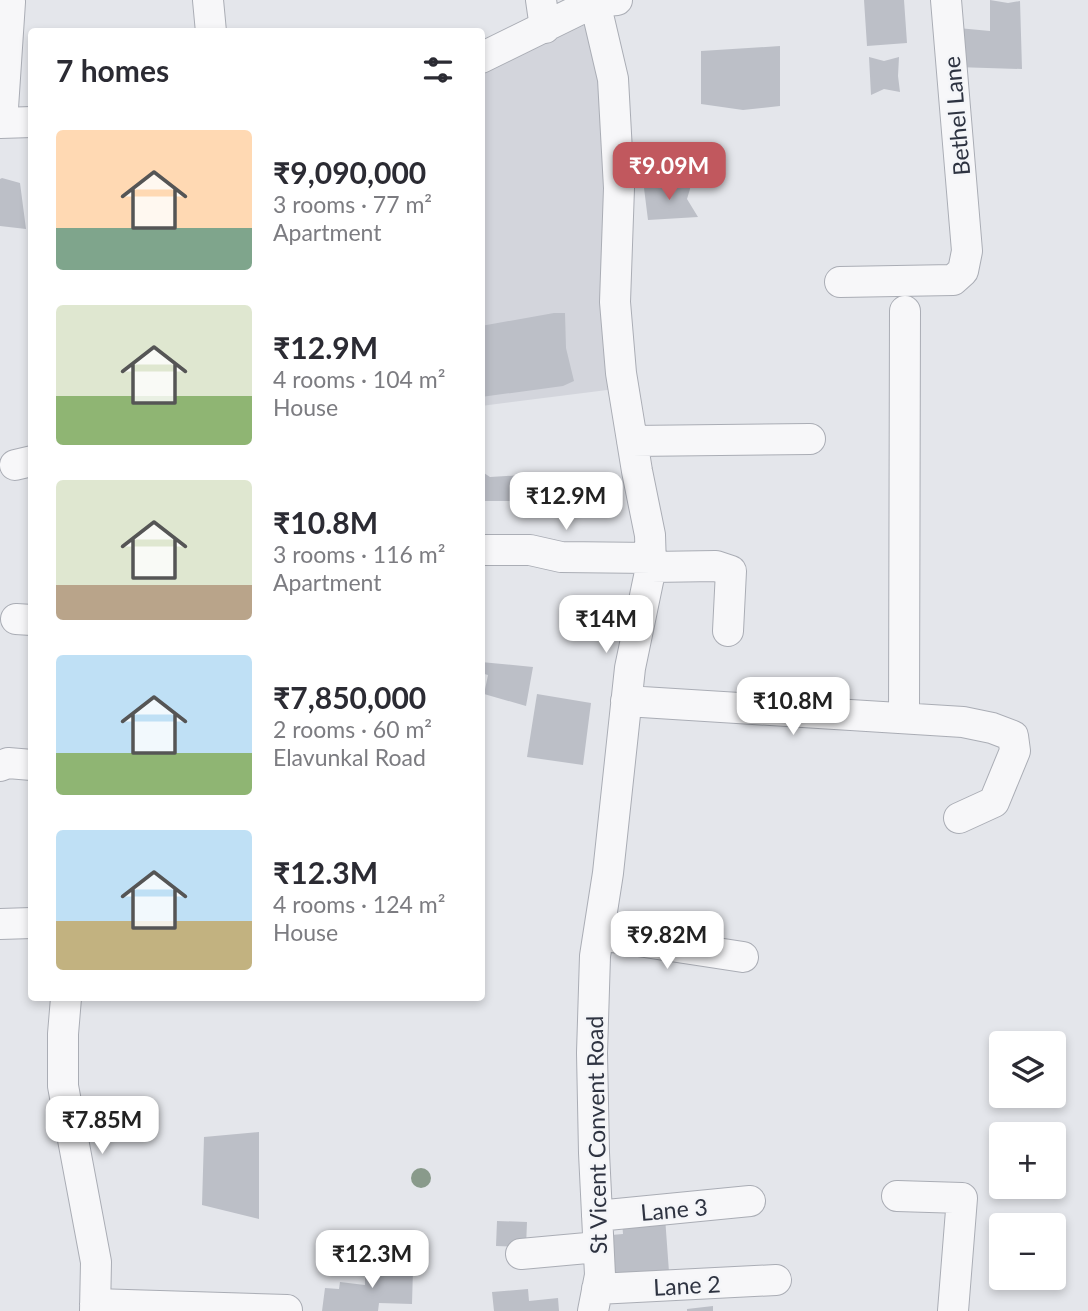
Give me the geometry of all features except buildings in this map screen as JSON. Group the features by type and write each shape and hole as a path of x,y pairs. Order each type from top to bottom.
{"street":[{"path":"208,0 211,28"},
{"name":"Bethel Lane","path":"840,282 953,280 963,271 967,251 966,232 946,0"},
{"path":"485,55 543,14 606,1"},
{"name":"St Vicent Convent Road","path":"595,1300 600,1275 592,1054 595,956 608,873 630,668 651,563 650,535 621,373 615,302 620,188 606,1"},
{"path":"10,2 11,122"},
{"path":"904,718 905,311"},
{"path":"632,441 810,439"},
{"path":"485,550 530,550 561,557 716,566 731,571 727,631"},
{"path":"626,701 963,722 1013,736 1015,751 994,802 959,818"},
{"path":"0,766 8,763 28,765"},
{"path":"0,924 28,923"},
{"path":"599,935 743,957"},
{"path":"66,1001 63,1086 96,1262 95,1308 287,1310"},
{"path":"897,1196 961,1198 953,1311"},
{"name":"Lane 3","path":"597,1216 751,1201"},
{"path":"521,1254 598,1247"},
{"name":"Lane 2","path":"595,1300 776,1280"}],"shaded area":[{"path":"595,2 623,388 485,405 485,66"}]}
